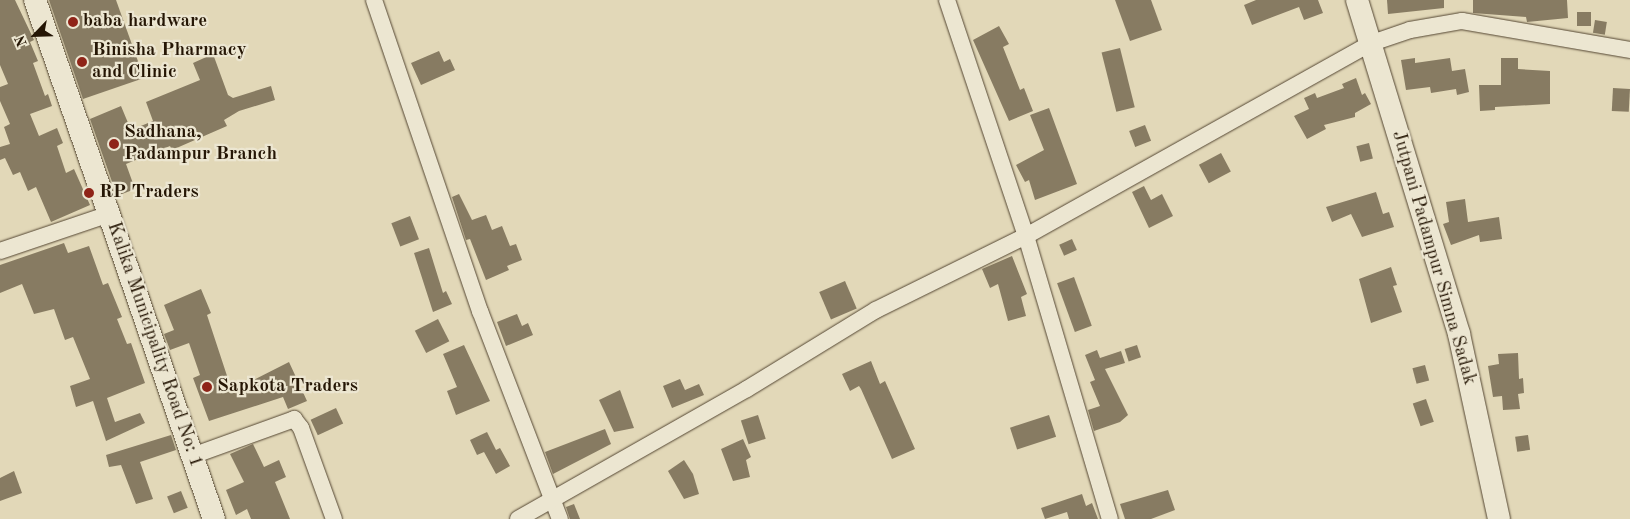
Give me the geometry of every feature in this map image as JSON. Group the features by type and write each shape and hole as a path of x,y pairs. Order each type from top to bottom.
{"street":[{"name":"Kalika Municipality Road No: 1","path":"35,0 214,519"},
{"path":"374,0 480,311 560,519"},
{"path":"947,0 1026,236 1110,519"},
{"name":"Jutpani Padampur Simna Sadak","path":"1357,0 1459,334 1500,519"},
{"path":"518,519 747,389 876,310 1026,236 1369,44 1410,30 1462,21 1630,50"},
{"path":"0,251 109,214"},
{"path":"192,456 294,419 301,428 334,519"}],"building":[{"path":"0,0 15,0 34,40 30,42 38,61 33,63 45,96 48,94 52,106 30,114 39,136 57,128 63,143 57,146 66,173 74,169 90,205 51,222 36,187 28,191 20,172 13,175 5,158 0,160 0,147 10,144 4,127 10,124 0,101 0,87 8,84 0,65"},
{"path":"49,0 116,0 144,78 83,99"},
{"path":"1115,0 1151,0 1162,30 1130,41"},
{"path":"1256,0 1318,0 1323,13 1304,20 1299,7 1252,25 1244,5"},
{"path":"1387,0 1444,0 1444,8 1388,14"},
{"path":"1473,0 1567,0 1568,18 1527,22 1526,17 1473,13"},
{"path":"1577,12 1591,12 1591,26 1577,26"},
{"path":"1595,20 1607,22 1605,35 1593,33"},
{"path":"999,26 1009,44 1003,47 1020,90 1024,88 1033,111 1009,121 973,40"},
{"path":"1120,48 1135,107 1116,112 1102,53"},
{"path":"439,51 444,62 450,59 455,70 421,85 411,63"},
{"path":"213,54 228,95 233,98 271,86 275,100 239,111 224,120 227,126 172,150 170,146 126,164 135,189 117,196 90,119 121,106 131,130 153,121 146,102 200,80 193,63"},
{"path":"1415,58 1415,63 1450,58 1452,71 1465,69 1469,92 1457,95 1456,89 1431,93 1430,87 1406,90 1401,60"},
{"path":"1501,58 1518,58 1518,69 1550,71 1550,104 1495,107 1495,110 1480,111 1479,85 1501,85"},
{"path":"1356,78 1362,95 1365,93 1371,104 1355,113 1355,117 1324,125 1326,129 1307,139 1294,116 1309,109 1304,98 1315,93 1317,98 1344,88 1342,84"},
{"path":"1613,88 1630,89 1629,112 1612,111"},
{"path":"1049,108 1077,184 1035,200 1029,180 1025,182 1016,165 1044,150 1030,115"},
{"path":"1145,125 1151,141 1135,147 1129,131"},
{"path":"1369,143 1373,159 1360,162 1356,146"},
{"path":"1221,153 1231,172 1209,183 1199,165"},
{"path":"1144,186 1151,200 1162,194 1173,216 1149,228 1132,192"},
{"path":"1376,192 1383,214 1389,212 1394,227 1362,237 1351,214 1332,222 1326,207"},
{"path":"459,194 472,220 486,215 492,230 502,226 510,246 516,244 522,260 507,266 509,270 486,280 470,239 466,240 452,197"},
{"path":"1465,199 1468,222 1499,217 1502,239 1480,242 1479,235 1451,245 1443,224 1449,222 1446,202"},
{"path":"410,216 419,239 400,247 391,223"},
{"path":"1072,239 1077,250 1064,256 1059,245"},
{"path":"64,243 68,253 89,246 103,285 108,283 122,317 117,319 127,344 131,343 145,383 107,398 115,422 140,413 145,423 106,441 93,401 76,407 70,386 90,379 73,337 65,340 54,309 34,314 22,284 0,293 0,265"},
{"path":"429,248 443,293 446,291 452,304 433,312 414,253"},
{"path":"1012,256 1027,294 1021,297 1026,316 1008,321 998,284 990,288 982,269"},
{"path":"1391,267 1397,285 1393,286 1402,312 1371,323 1359,279"},
{"path":"1074,277 1092,326 1075,332 1057,283"},
{"path":"845,281 857,309 831,320 819,292"},
{"path":"201,289 211,313 207,315 232,391 289,362 307,401 288,409 283,397 209,421 193,378 200,375 189,343 170,350 164,334 174,330 164,305"},
{"path":"517,314 522,326 528,323 533,335 506,346 497,322"},
{"path":"438,319 449,341 426,353 415,331"},
{"path":"464,345 490,401 456,415 447,391 457,387 443,354"},
{"path":"1137,345 1141,357 1129,361 1125,349"},
{"path":"1097,350 1100,358 1121,351 1125,363 1105,369 1128,415 1120,422 1094,431 1088,410 1100,406 1090,382 1095,380 1085,355"},
{"path":"1518,353 1519,379 1523,378 1524,393 1518,394 1520,409 1503,410 1502,396 1493,397 1488,366 1499,364 1498,354"},
{"path":"871,361 880,384 885,381 915,449 892,459 861,389 859,386 850,391 842,374"},
{"path":"1425,365 1429,380 1417,384 1412,368"},
{"path":"680,379 685,390 699,384 704,395 672,408 663,386"},
{"path":"620,390 634,428 614,432 599,400"},
{"path":"1426,399 1434,422 1421,426 1413,404"},
{"path":"336,408 343,423 318,435 311,420"},
{"path":"758,415 766,439 749,444 741,421"},
{"path":"1049,415 1056,437 1017,450 1010,428"},
{"path":"605,429 611,444 553,474 545,452"},
{"path":"487,432 496,450 500,448 510,466 496,474 484,452 477,455 470,440"},
{"path":"171,435 176,450 140,462 153,499 136,504 121,465 109,467 106,455"},
{"path":"1528,435 1530,450 1517,452 1515,437"},
{"path":"743,439 751,457 746,460 750,477 733,481 721,449"},
{"path":"253,444 264,467 279,460 286,477 275,482 290,519 251,519 247,509 236,515 226,490 244,482 230,454"},
{"path":"684,460 693,474 699,494 684,499 668,471"},
{"path":"14,471 22,493 0,501 0,478"},
{"path":"1168,490 1175,510 1151,519 1125,519 1120,504"},
{"path":"181,491 188,508 174,513 167,497"},
{"path":"1082,494 1086,506 1092,503 1098,519 1069,519 1067,512 1045,519 1041,508"},
{"path":"574,504 580,519 570,519 566,507"}],"place":[{"name":"baba hardware","path":"73,22"},
{"name":"Binisha Pharmacy and Clinic","path":"82,62"},
{"name":"Sadhana, Padampur Branch","path":"114,144"},
{"name":"RP Traders","path":"89,193"},
{"name":"Sapkota Traders","path":"207,387"}]}
